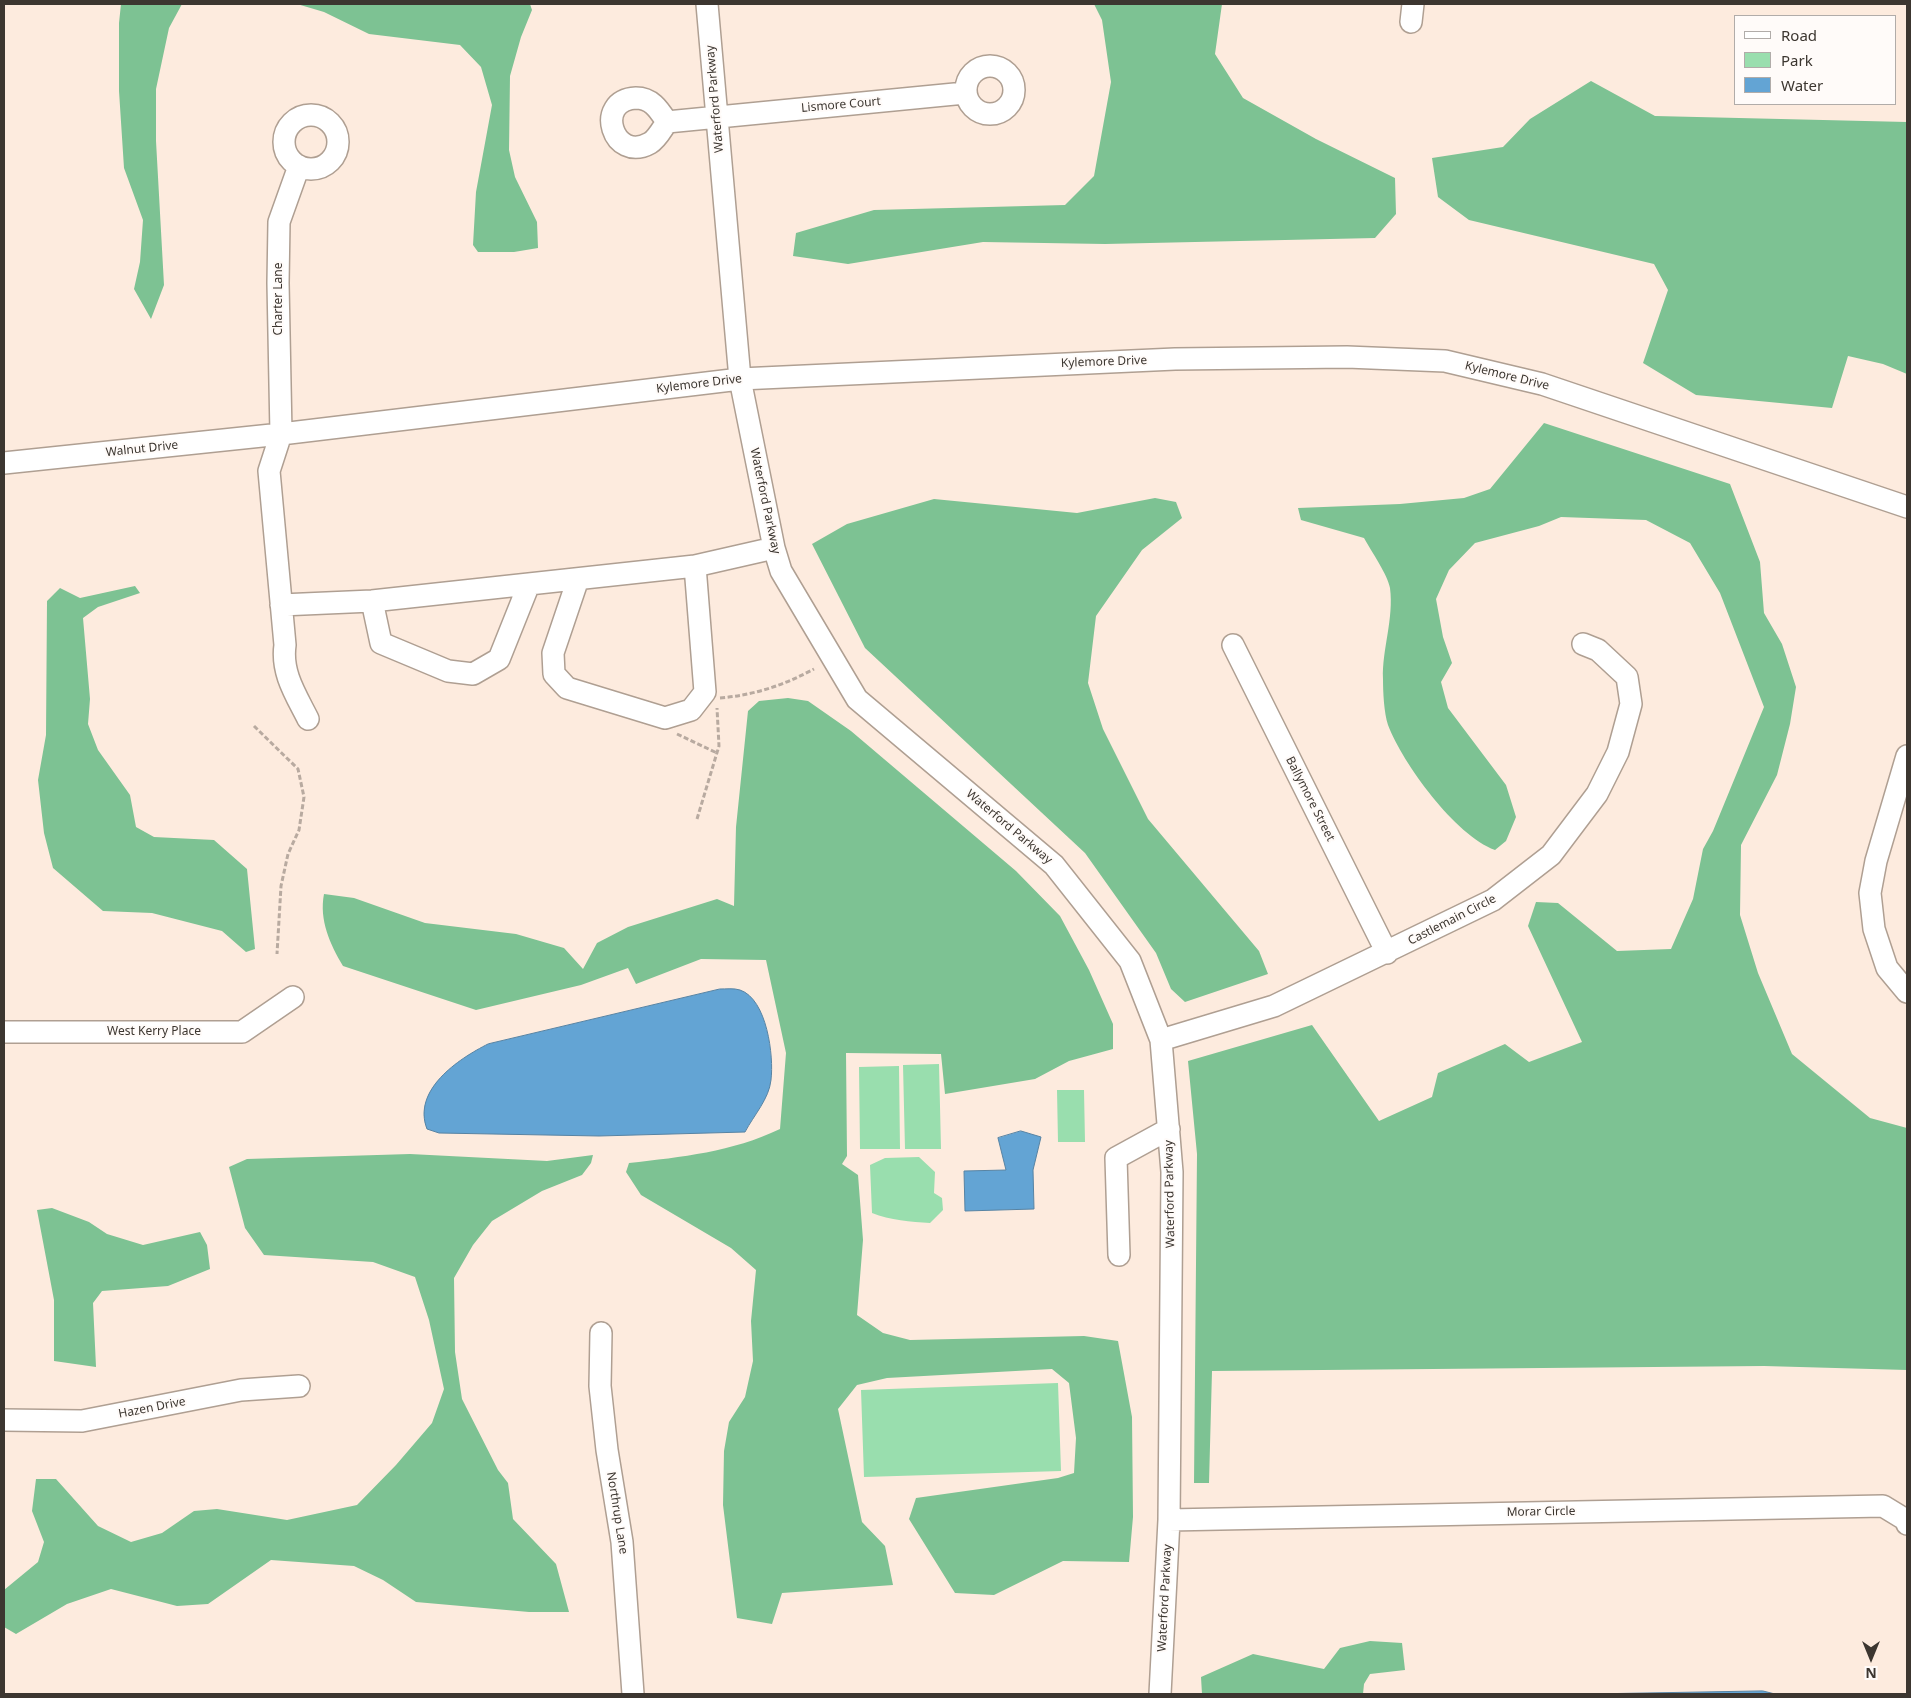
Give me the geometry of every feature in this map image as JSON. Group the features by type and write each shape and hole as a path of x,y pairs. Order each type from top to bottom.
{"street":[{"name":"Waterford Parkway","path":"707,4 740,379 774,548 781,572 857,699 1054,865 1130,961 1161,1040 1172,1172 1169,1520 1160,1694"},
{"name":"Lismore Court","path":"667,122 966,93"},
{"name":"Charter Lane","path":"299,166 280,222 278,283 281,434 269,470 287,677 308,719"},
{"name":"Kylemore Drive","path":"281,434 740,379 1175,359 1347,357 1444,361 1542,384 1907,507"},
{"name":"Walnut Drive","path":"4,463 281,434"},
{"path":"281,605 372,601 695,566 774,548"},
{"path":"578,579 553,653 554,674 566,688 665,718 691,710 705,692 695,566"},
{"path":"372,601 380,643 448,671 473,674 499,659 529,584"},
{"name":"Castlemain Circle","path":"1161,1040 1274,1006 1387,953 1493,900 1551,855 1597,794 1618,752 1630,704 1627,676 1598,650 1583,644"},
{"name":"Ballymore Street","path":"1233,645 1387,953"},
{"path":"1907,756 1876,861 1870,893 1874,929 1887,968 1907,992"},
{"name":"West Kerry Place","path":"4,1032 242,1032 293,997"},
{"path":"1119,1254 1116,1158 1168,1129"},
{"name":"Northrup Lane","path":"601,1333 600,1386 607,1450 622,1542 633,1694"},
{"name":"Hazen Drive","path":"4,1420 82,1421 241,1390 299,1386"},
{"name":"Morar Circle","path":"1169,1520 1883,1506 1906,1520 1907,1524"}],"path":[{"path":"698,820 720,746 716,699 749,696 786,684 814,669"},
{"path":"254,726 298,769 304,797 299,830 288,854 281,886 277,954"},
{"path":"674,732 717,753"}],"green space":[{"path":"121,4 182,4 169,28 156,89 156,141 164,285 151,319 134,289 140,262 143,220 124,168 119,91 119,23"},
{"path":"297,4 530,4 532,10 521,37 510,76 509,150 515,177 537,222 538,248 514,252 478,252 473,245 476,192 492,105 481,67 460,45 369,34 324,12"},
{"path":"1094,4 1222,4 1215,54 1243,98 1316,139 1395,178 1396,214 1375,238 1105,244 983,242 848,264 793,256 796,233 874,210 1065,205 1094,176 1111,82 1102,20"},
{"path":"1591,81 1655,116 1907,122 1907,374 1883,364 1848,356 1832,408 1696,395 1643,363 1668,290 1654,264 1469,220 1438,197 1432,158 1503,147 1530,119"},
{"path":"1544,423 1730,484 1760,562 1764,613 1782,644 1796,687 1790,724 1777,775 1741,845 1740,915 1758,973 1792,1054 1870,1118 1907,1128 1907,1370 1764,1366 1212,1371 1209,1483 1194,1483 1197,1154 1188,1061 1312,1025 1379,1121 1432,1097 1438,1073 1505,1044 1529,1062 1582,1042 1528,926 1536,902 1558,903 1617,951 1671,949 1693,899 1703,849 1713,831 1764,707 1720,593 1690,543 1646,520 1561,517 1539,526 1475,543 1449,570 1436,599 1443,637 1452,663 1441,682 1448,708 1506,785 1516,817 1506,841 1495,850 1480,842 1464,830 1448,814 1418,778 1395,741 1388,725 1385,709 1383,668 1391,600 1389,583 1364,538 1301,520 1298,508 1400,504 1464,498 1490,489"},
{"path":"1155,498 1176,502 1182,518 1142,550 1096,616 1088,683 1103,729 1148,819 1259,951 1268,974 1185,1002 1171,989 1156,953 1085,853 865,648 812,544 847,524 934,499 1077,513"},
{"path":"135,586 140,593 98,607 83,618 90,699 88,724 98,750 130,795 136,827 154,837 214,840 247,869 255,949 246,952 222,931 152,913 103,911 53,868 44,833 38,780 46,735 47,601 60,588 80,598"},
{"path":"788,698 808,701 851,731 1016,871 1060,916 1089,970 1113,1024 1113,1049 1069,1061 1035,1079 945,1094 941,1054 846,1053 847,1156 842,1164 858,1175 863,1240 857,1315 883,1333 910,1340 1084,1336 1118,1341 1132,1417 1133,1517 1129,1562 1063,1561 994,1595 955,1593 909,1519 916,1498 1058,1478 1074,1473 1076,1438 1069,1383 1052,1369 887,1378 857,1385 838,1409 862,1522 885,1546 893,1585 782,1593 772,1624 737,1618 723,1505 724,1451 729,1422 745,1397 753,1361 751,1321 756,1270 731,1248 641,1195 626,1172 629,1163 687,1156 725,1148 762,1137 780,1129 786,1053 766,960 701,959 636,984 628,968 581,985 476,1010 343,966 330,940 324,922 324,894 354,898 425,923 516,934 564,948 583,969 597,943 628,927 717,899 734,906 736,827 748,711 759,701"},
{"path":"939,1064 941,1149 905,1149 903,1065"},
{"path":"899,1066 900,1149 860,1149 859,1067"},
{"path":"1057,1090 1084,1090 1085,1142 1058,1142"},
{"path":"410,1154 547,1161 593,1155 591,1163 582,1175 542,1191 492,1221 473,1245 454,1278 455,1352 462,1399 498,1470 508,1483 513,1519 556,1564 569,1612 529,1612 416,1602 383,1580 354,1566 271,1560 208,1604 177,1606 111,1589 67,1604 16,1634 4,1627 4,1590 38,1562 44,1542 32,1511 36,1479 56,1479 98,1526 131,1542 162,1533 194,1511 217,1509 287,1520 357,1505 396,1465 432,1423 444,1389 429,1320 415,1277 373,1262 264,1255 245,1228 229,1167 247,1159"},
{"path":"919,1157 935,1172 934,1193 942,1198 943,1210 930,1223 901,1220 872,1213 870,1165 885,1158"},
{"path":"52,1208 89,1222 107,1234 143,1245 200,1232 207,1245 210,1269 168,1286 102,1291 93,1303 96,1367 54,1361 54,1300 37,1210"},
{"path":"1058,1383 1061,1471 864,1477 861,1390"},
{"path":"1370,1641 1402,1643 1405,1670 1370,1674 1364,1684 1363,1694 1202,1694 1201,1677 1253,1654 1324,1669 1340,1648"}],"water":[{"path":"720,989 738,989 749,995 757,1004 767,1029 770,1043 772,1070 770,1087 745,1132 599,1136 439,1133 427,1129 424,1115 426,1101 432,1089 452,1067 488,1044"},
{"path":"1021,1131 1041,1137 1033,1170 1034,1209 965,1211 964,1171 1006,1170 998,1138"},
{"path":"1763,1691 1775,1694 1589,1694"}]}
